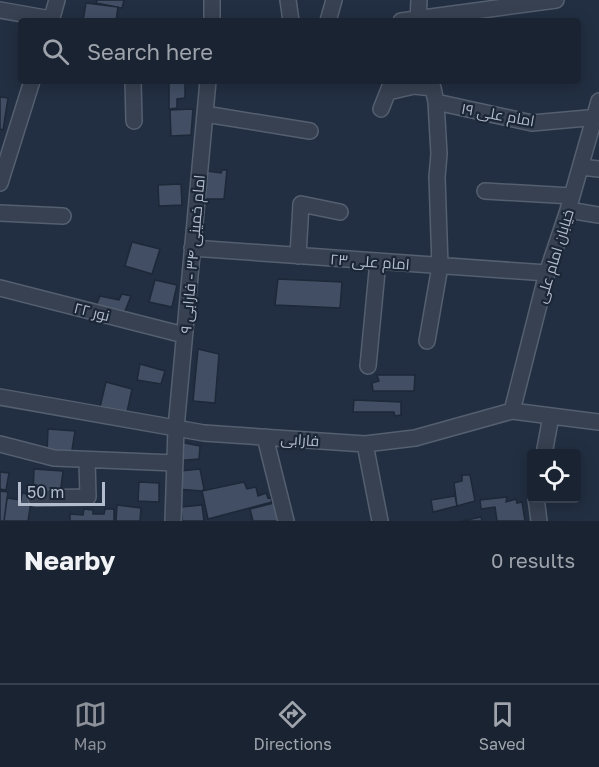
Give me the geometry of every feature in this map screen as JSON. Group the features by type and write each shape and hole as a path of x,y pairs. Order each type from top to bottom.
{"street":[{"path":"52,18 57,0"},
{"path":"212,0 212,18"},
{"path":"288,0 291,18"},
{"path":"329,18 334,0"},
{"path":"418,18 419,0"},
{"path":"427,18 491,4 556,0"},
{"path":"0,10 41,18"},
{"path":"0,183 31,84"},
{"path":"133,84 134,121"},
{"name":"امام خمینی ۳۴ - فارابی ۹","path":"173,521 176,428 208,84"},
{"path":"381,108 390,86 433,88 439,154 437,177 440,266 427,341"},
{"name":"خیابان امام علی","path":"512,411 547,273 597,117 599,101"},
{"name":"امام علی ۱۹","path":"436,102 532,123 597,117"},
{"path":"205,114 310,131"},
{"path":"580,167 599,169"},
{"path":"485,191 570,203 599,215"},
{"path":"298,256 301,204 340,212"},
{"path":"0,213 63,216"},
{"name":"امام علی ۲۳","path":"192,248 547,273"},
{"path":"368,366 378,261"},
{"name":"نور ۲۲","path":"0,288 184,335"},
{"name":"فارابی","path":"0,397 204,433 365,444 415,438 512,411 599,422"},
{"path":"545,449 550,416"},
{"path":"265,437 286,521"},
{"path":"0,444 54,458 175,463"},
{"path":"365,444 380,521"},
{"path":"36,498 88,497 87,460"},
{"path":"537,503 539,521"}],"building":[{"path":"97,0 124,0 122,8 96,3"},
{"path":"86,3 118,7 116,18 84,18"},
{"path":"169,84 185,84 185,98 177,99 177,108 169,109"},
{"path":"0,97 8,98 3,130 0,129"},
{"path":"193,109 191,135 171,136 170,110"},
{"path":"222,170 227,170 224,199 205,199 207,171 221,173"},
{"path":"181,184 182,205 159,206 158,185"},
{"path":"132,242 160,249 152,274 125,266"},
{"path":"278,279 342,282 340,308 275,305"},
{"path":"155,280 177,285 172,307 149,302"},
{"path":"122,294 131,296 123,316 95,308 100,296 119,300"},
{"path":"198,349 219,354 215,403 193,401"},
{"path":"140,364 165,371 161,384 137,380"},
{"path":"377,375 415,375 414,391 373,391 372,383 379,381"},
{"path":"106,382 132,389 127,412 99,411"},
{"path":"354,400 401,402 401,415 395,416 394,412 353,412"},
{"path":"48,429 75,431 71,456 47,454"},
{"path":"180,442 200,446 199,459 175,461"},
{"path":"34,469 63,471 60,495 33,494"},
{"path":"200,469 204,489 202,491 177,489 180,471"},
{"path":"0,472 9,473 6,490 0,489"},
{"path":"462,475 470,475 475,501 457,506 454,483 462,481"},
{"path":"139,482 159,483 159,502 138,501"},
{"path":"244,482 247,489 256,487 258,496 266,493 268,498 271,497 272,502 208,519 202,491"},
{"path":"0,491 8,492 4,521 0,521"},
{"path":"22,493 32,495 28,521 4,521 7,498 21,500"},
{"path":"455,496 457,506 433,512 431,500"},
{"path":"507,497 506,502 516,499 517,503 522,502 525,521 497,521 495,507 481,509 480,500"},
{"path":"274,503 279,521 253,521 250,509"},
{"path":"117,505 141,508 140,521 116,521"},
{"path":"202,505 204,521 182,521 181,507"},
{"path":"84,509 93,510 93,514 104,514 105,509 114,509 114,521 70,521 70,514 83,515"},
{"path":"481,517 482,521 462,521"}]}
